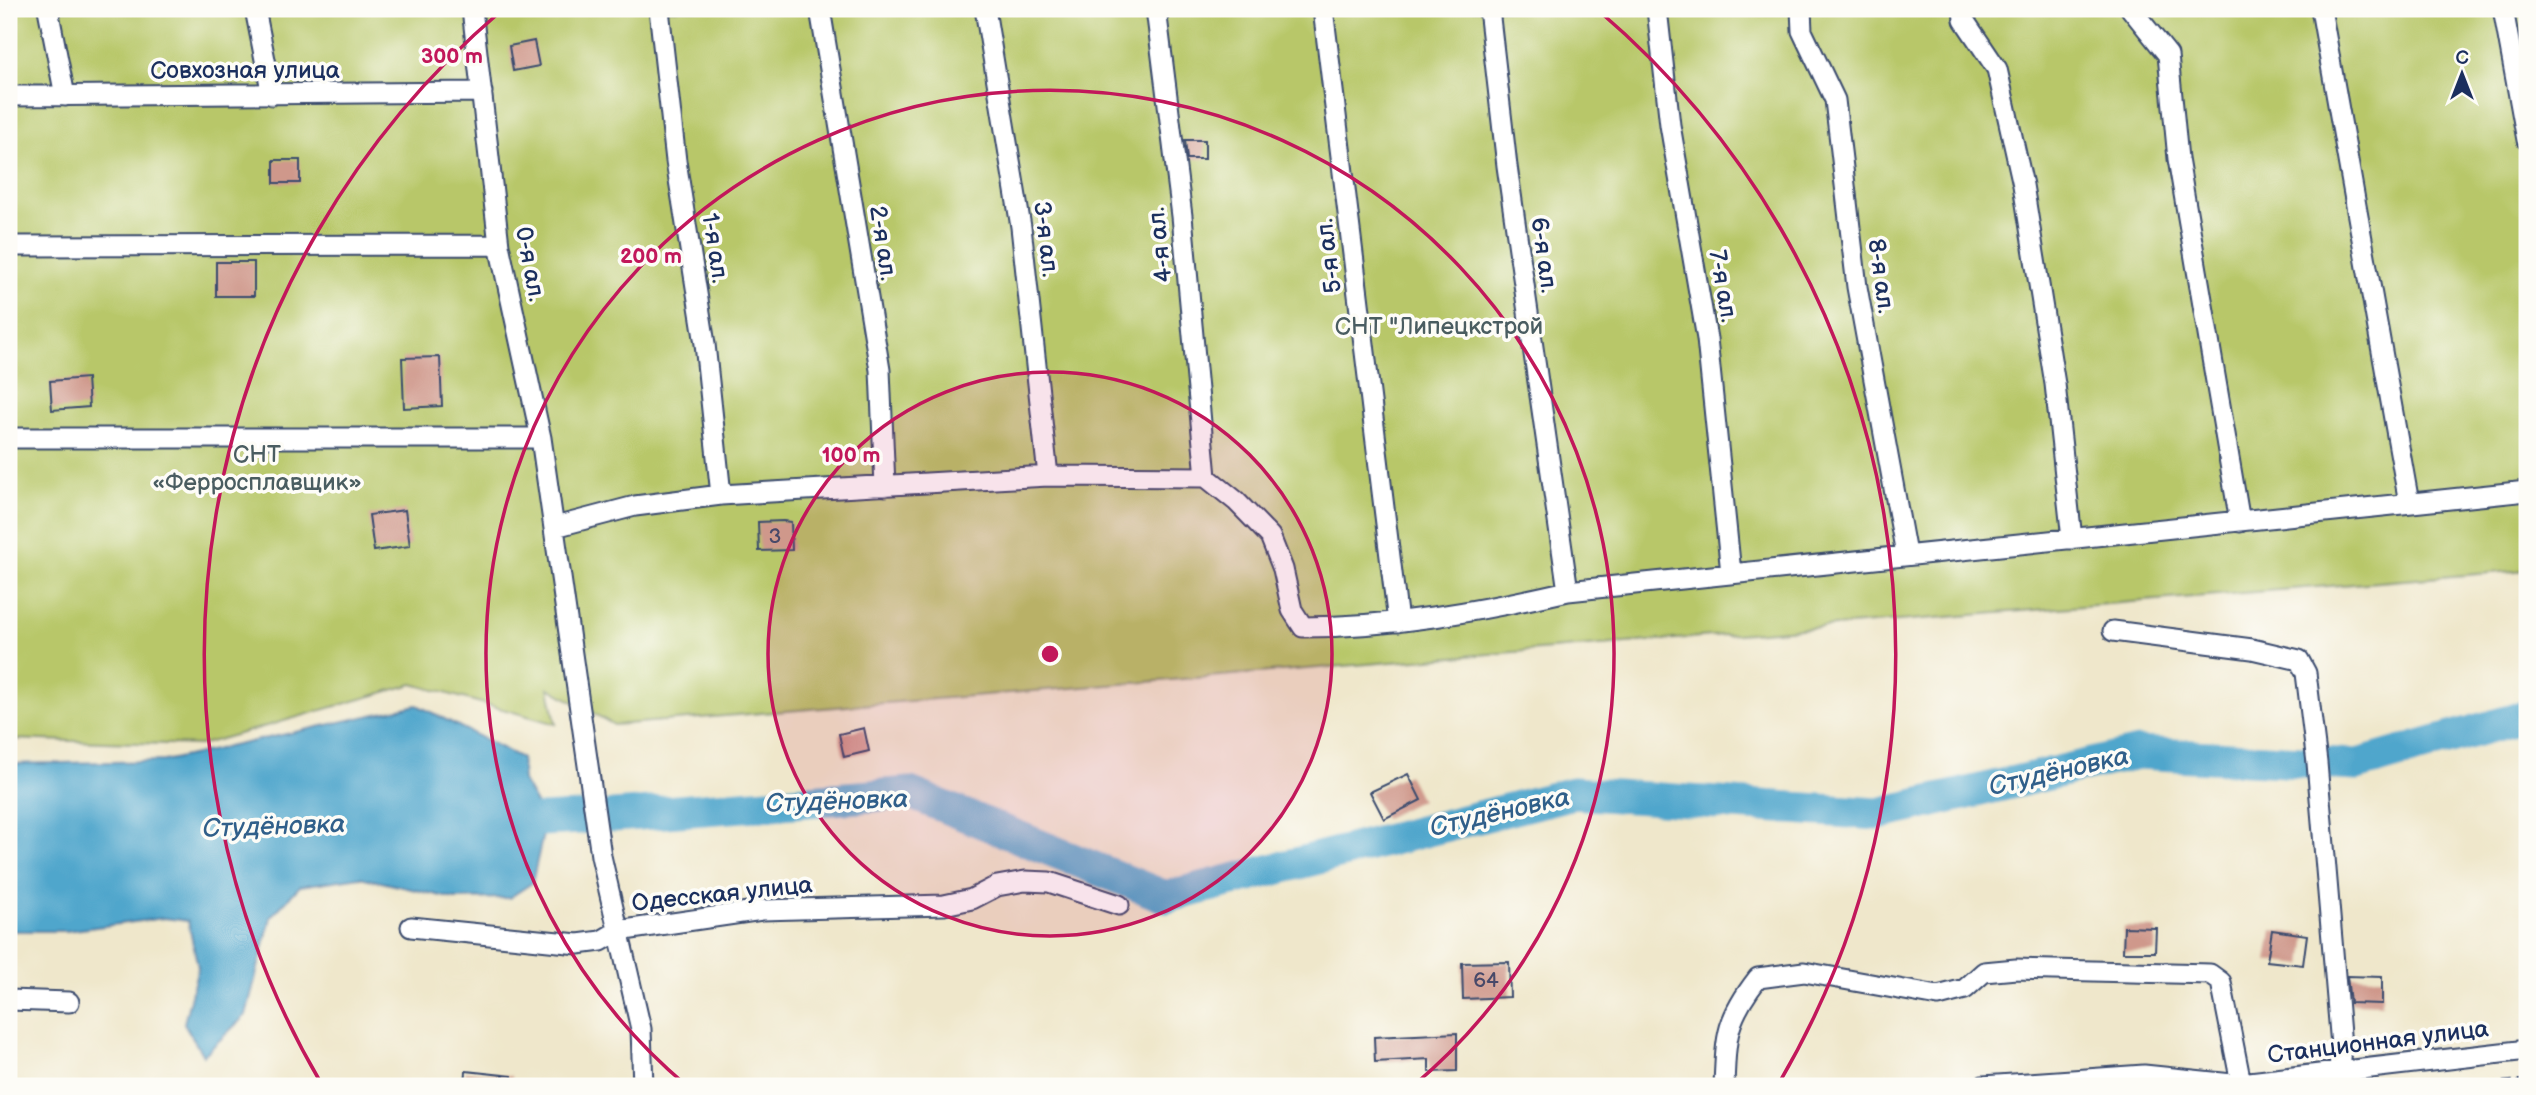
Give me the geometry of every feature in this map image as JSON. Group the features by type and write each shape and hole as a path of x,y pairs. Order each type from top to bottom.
{"street":[{"path":"48,9 65,96"},
{"path":"255,9 272,95"},
{"name":"0-я ал.","path":"472,9 499,245 541,438 601,856 641,1029 643,1086"},
{"name":"1-я ал.","path":"659,9 677,161 705,344 721,495"},
{"name":"2-я ал.","path":"820,9 880,370 885,486"},
{"name":"3-я ал.","path":"985,9 1021,227 1048,476"},
{"name":"4-я ал.","path":"1156,9 1182,216 1206,477"},
{"name":"5-я ал.","path":"1323,9 1398,622"},
{"name":"6-я ал.","path":"1489,9 1507,166 1568,591"},
{"name":"7-я ал.","path":"1657,9 1670,125 1707,339 1731,573"},
{"name":"8-я ал.","path":"1801,9 1802,31 1835,100 1857,287 1906,554"},
{"path":"1963,9 1964,20 1997,69 2023,185 2055,384 2072,539"},
{"path":"2131,9 2168,55 2178,159 2240,522"},
{"path":"2321,9 2409,503"},
{"path":"2502,9 2527,140"},
{"name":"Совхозная улица","path":"9,96 482,92"},
{"path":"9,246 499,245"},
{"path":"9,438 541,438"},
{"path":"555,527 635,506 721,495 1048,476 1206,477 1236,501 1270,536 1283,569 1292,610 1303,627 1398,622 1483,610 1568,591 2527,491"},
{"path":"2113,631 2252,649 2299,660 2306,673 2317,763 2341,1046 2339,1071"},
{"name":"Одесская улица","path":"411,927 500,933 578,944 600,941 618,930 762,909 944,905 972,900 997,886 1025,881 1049,882 1119,905"},
{"path":"1724,1086 1726,1033 1739,1002 1758,978 1804,972 1938,996 1965,989 1984,972 2015,969 2210,974 2221,982 2241,1083"},
{"path":"9,1000 69,1002"},
{"name":"Станционная улица","path":"1983,1086 2144,1074 2197,1082 2241,1083 2527,1050"}],"green space":[{"name":"СНТ \"Липецкстрой","path":"9,9 2527,9 2527,570 614,725 549,688 556,724 413,684 200,745 9,739"}],"water":[{"path":"417,705 521,758 523,781 546,821 532,883 509,898 454,899 360,877 300,886 271,917 246,1015 203,1056 184,1023 198,967 188,921 164,918 66,931 9,931 9,764 164,761"}],"building":[{"path":"534,41 539,66 513,71 509,46"},
{"path":"1185,140 1205,140 1205,159 1187,159"},
{"path":"274,160 300,160 300,183 274,183"},
{"path":"216,262 254,262 254,296 216,296"},
{"path":"440,357 442,406 404,408 402,358"},
{"path":"87,378 89,407 52,410 50,381"},
{"path":"405,510 410,546 374,551 369,515"},
{"path":"758,522 791,522 792,550 759,551"},
{"path":"864,728 869,751 844,757 839,734"},
{"path":"1408,774 1421,800 1384,819 1370,792"},
{"path":"2124,927 2156,928 2155,952 2123,952"},
{"path":"2272,930 2307,935 2303,965 2267,961"},
{"path":"1509,962 1510,997 1463,999 1462,963"},
{"path":"2347,976 2382,977 2382,1004 2350,1003"},
{"path":"1457,1033 1457,1071 1429,1072 1429,1059 1375,1062 1374,1037"},
{"path":"466,1071 512,1076 512,1086 465,1086"}],"waterway":[{"name":"Студёновка","path":"613,816 910,793 1166,897 1573,793 1878,814 2138,753 2357,765 2527,716"},
{"name":"Студёновка","path":"501,822 581,818"}],"railway":[{"path":"2473,1086 2527,1081"}],"park label":[{"name":"СНТ «Ферросплавщик»","path":"257,468"}]}
